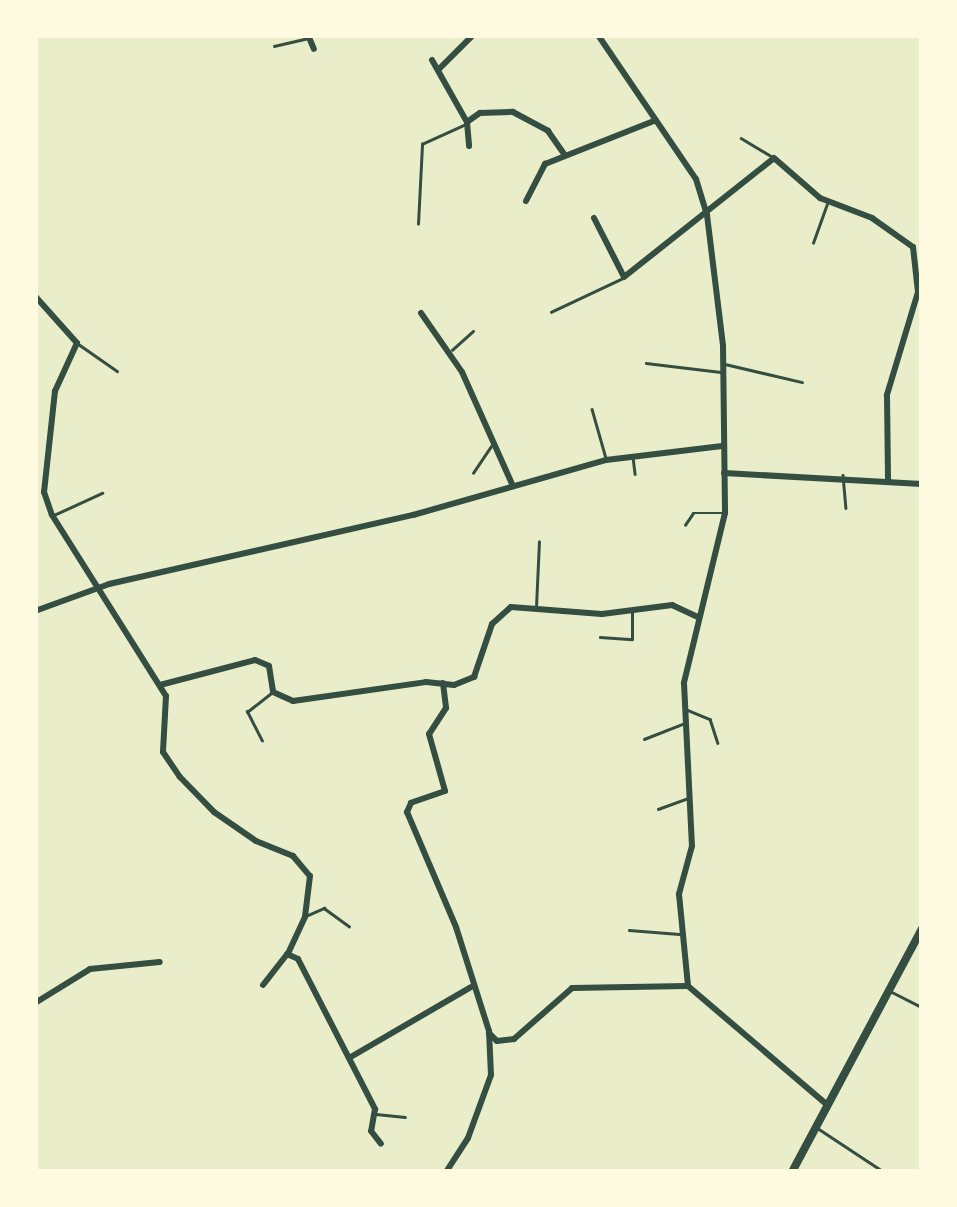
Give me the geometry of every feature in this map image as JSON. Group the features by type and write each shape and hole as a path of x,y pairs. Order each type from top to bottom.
{"street":[{"path":"598,35 696,179 707,215 724,368 725,513 698,617 684,709 692,846 680,894 688,986"},
{"path":"309,36 314,49"},
{"path":"439,69 469,36"},
{"path":"432,60 467,123 469,146"},
{"path":"467,123 480,112 513,112 548,132 564,154"},
{"path":"526,201 541,169 564,154 656,120"},
{"path":"594,218 606,252 624,276 707,215 774,158 828,202 880,223 918,257 918,292 887,395 888,480"},
{"path":"35,296 77,343 55,391 44,492 52,515 160,685 170,711 164,752 214,812 302,866 312,888 305,917 289,952 264,985"},
{"path":"420,313 494,441 513,486"},
{"path":"35,611 99,590 606,460 722,446"},
{"path":"724,473 843,476 922,484"},
{"path":"160,685 256,660 269,666 273,692 306,702 474,677 500,613 536,609 631,612 672,605 698,617"},
{"path":"443,683 446,708 429,734 445,791 411,803 406,812 456,926 471,988 489,1032 497,1041 514,1039 572,988 688,986 825,1103"},
{"path":"792,1172 825,1103 922,929"},
{"path":"289,952 349,1058 375,1114 371,1131 380,1144"},
{"path":"35,1003 90,969 160,962"},
{"path":"349,1058 471,988"},
{"path":"446,1172 490,1085 489,1032"}],"lane":[{"path":"274,46 309,36"},
{"path":"418,224 422,144 467,123"},
{"path":"741,138 774,158"},
{"path":"813,243 828,202"},
{"path":"551,312 624,276"},
{"path":"448,356 474,331"},
{"path":"77,343 117,371"},
{"path":"646,363 724,368 802,382"},
{"path":"592,409 606,460"},
{"path":"473,473 494,441"},
{"path":"633,456 635,474"},
{"path":"843,476 846,508"},
{"path":"52,515 102,492"},
{"path":"685,525 693,513 725,513"},
{"path":"536,609 539,542"},
{"path":"600,637 632,639 631,612"},
{"path":"262,741 247,712 273,692"},
{"path":"684,709 710,719 718,743"},
{"path":"644,739 684,724"},
{"path":"658,809 689,798"},
{"path":"305,917 324,908 349,926"},
{"path":"628,930 681,934"},
{"path":"888,990 922,1007"},
{"path":"375,1114 405,1117"},
{"path":"814,1126 884,1172"}]}
